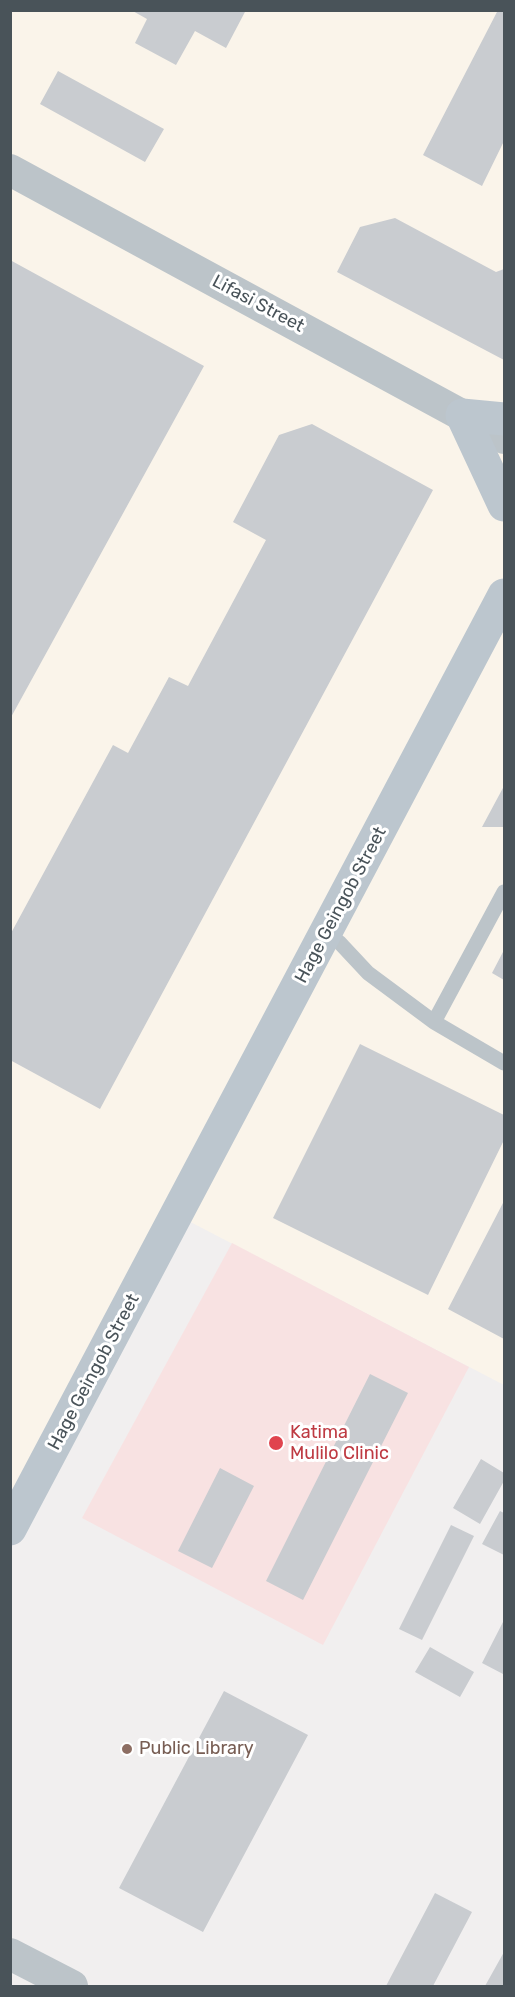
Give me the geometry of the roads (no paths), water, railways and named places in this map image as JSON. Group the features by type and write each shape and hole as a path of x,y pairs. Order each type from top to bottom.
{"street":[{"name":"Lifasi Street","path":"10,170 504,438"},
{"path":"462,415 504,419"},
{"path":"462,415 504,505"},
{"name":"Hage Geingob Street","path":"10,1529 504,595"},
{"name":"Hage Geingob Street","path":"177,1215 246,1113 504,633"},
{"path":"10,1954 72,1986"}],"lane":[{"path":"434,1022 504,892"},
{"path":"339,942 368,973 434,1022 504,1063"}],"place":[{"name":"Katima Mulilo Clinic","path":"276,1443"},
{"name":"Public Library","path":"127,1749"}]}
